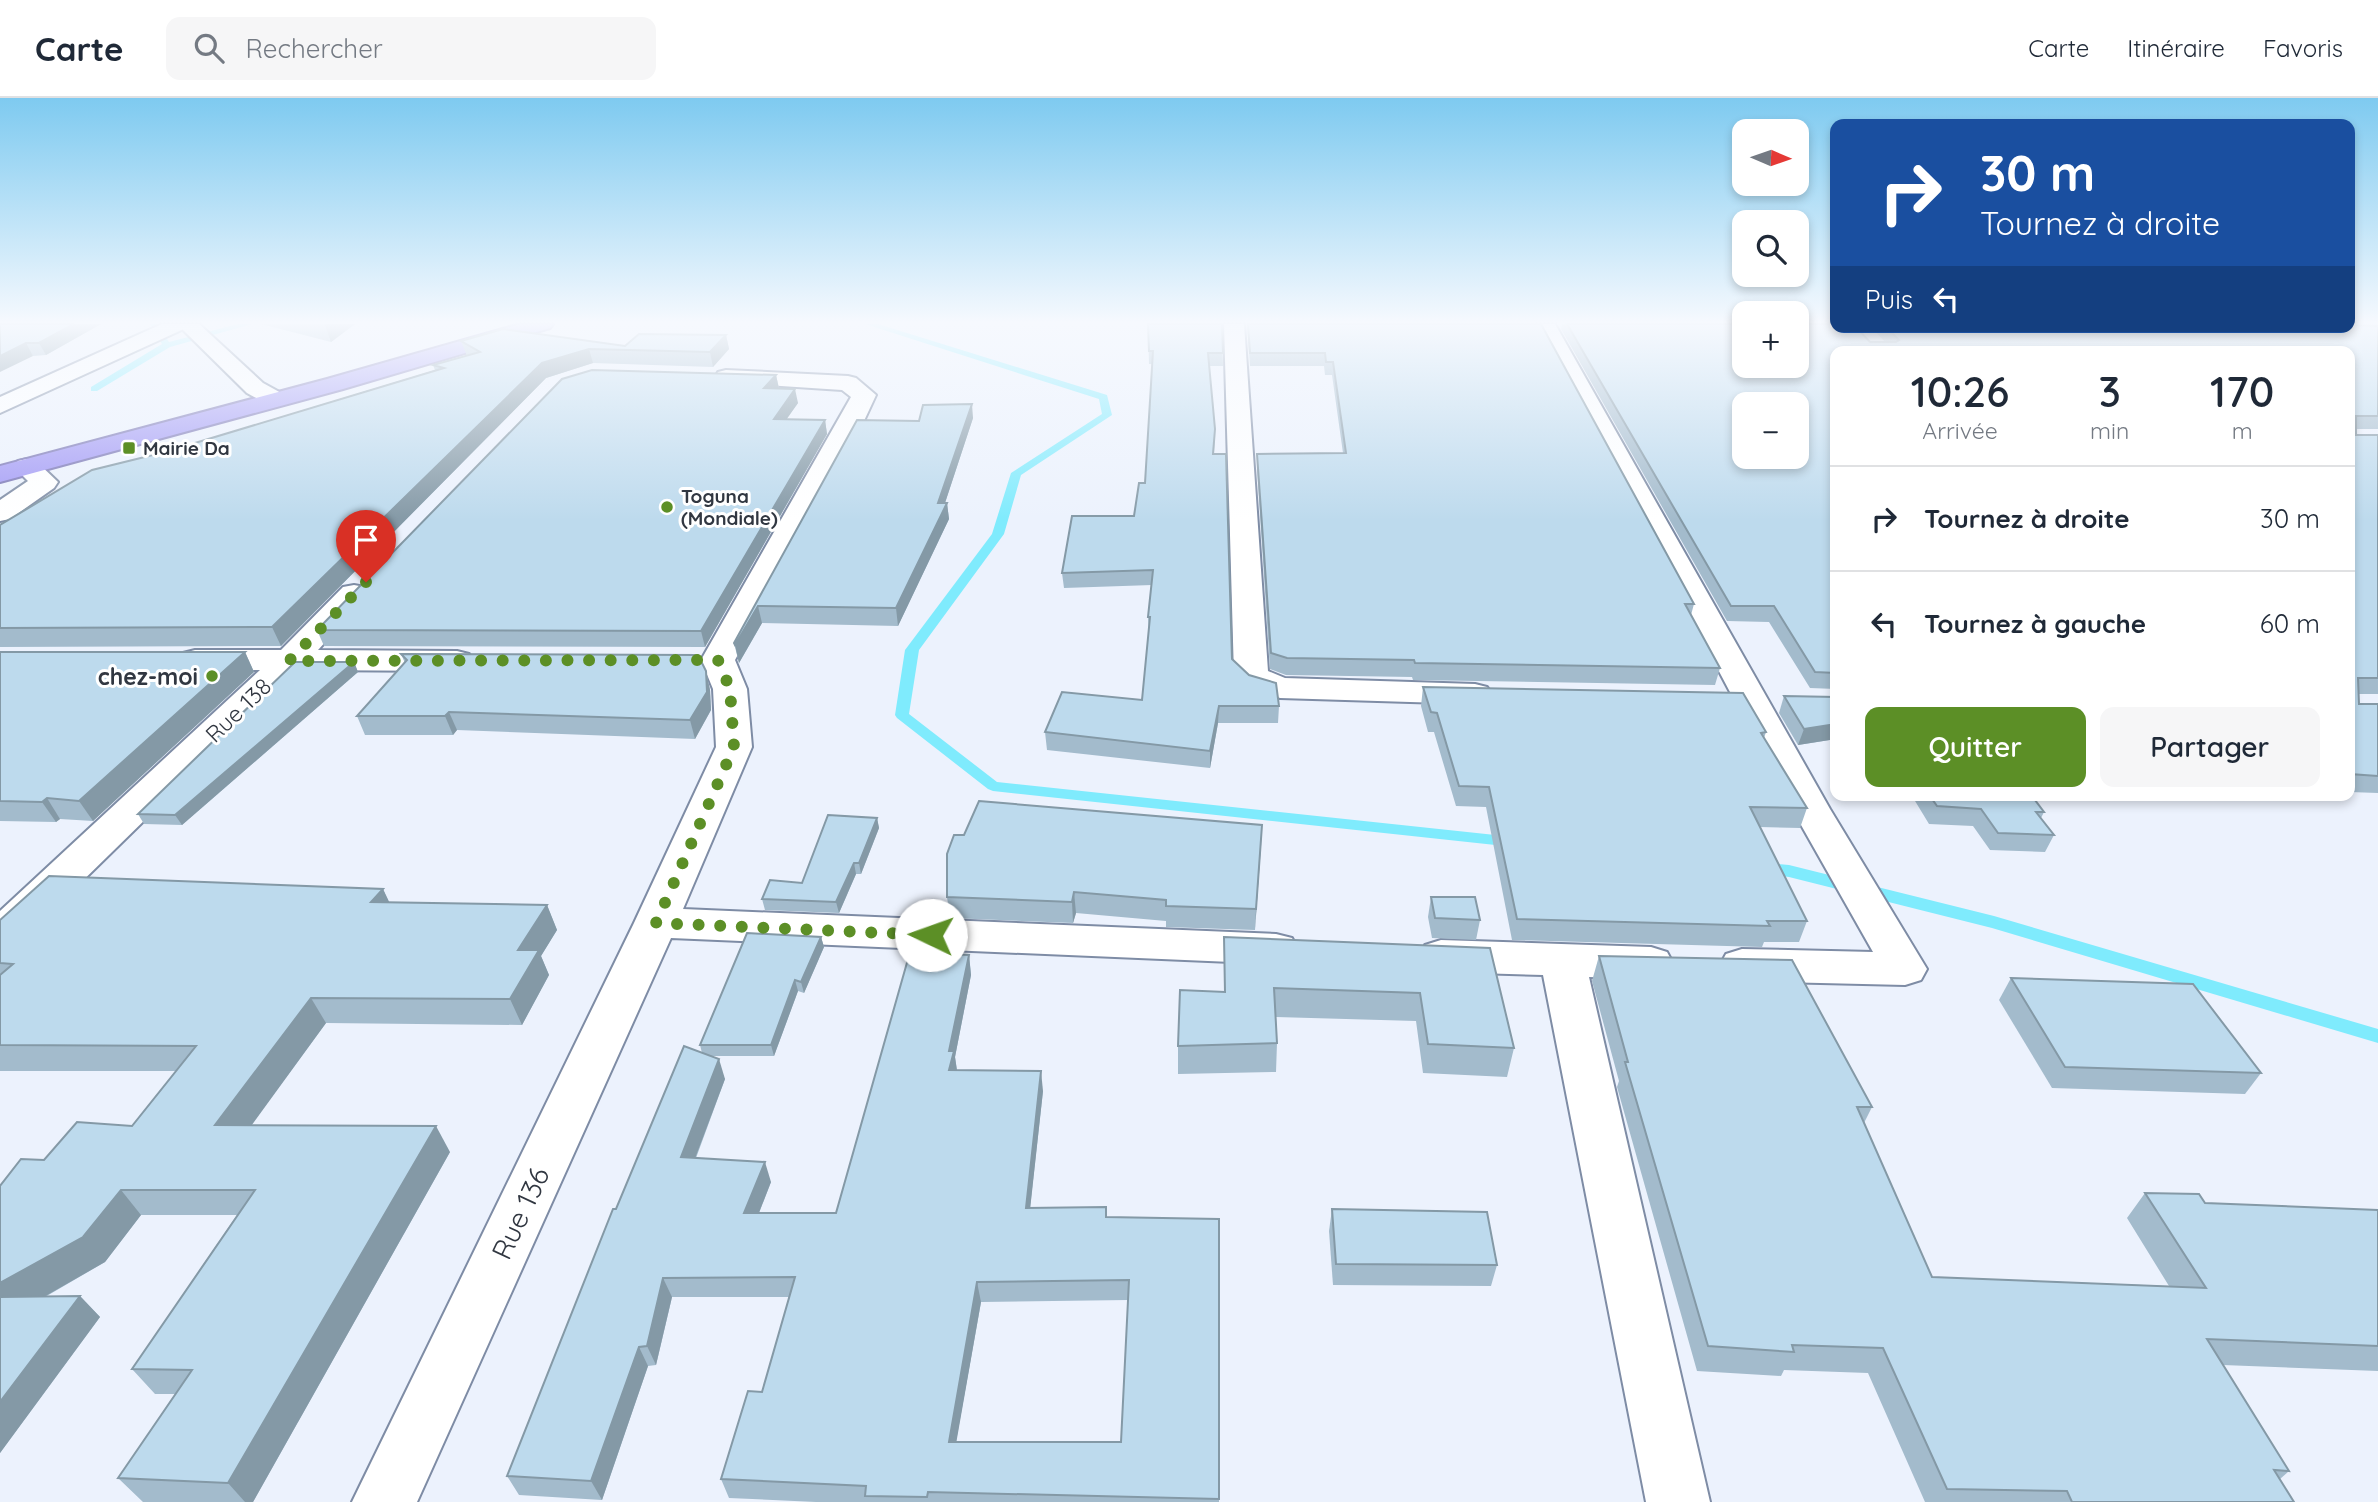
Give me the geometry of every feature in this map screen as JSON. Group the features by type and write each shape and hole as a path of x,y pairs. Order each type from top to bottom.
{"highway":[{"path":"0,474 36,475 276,390"},
{"path":"0,452 265,393 292,390"}],"street":[{"path":"0,406 36,390"},
{"path":"261,390 265,393"},
{"name":"Rue 136","path":"384,1502 656,923 734,747 730,689 704,660 851,423 864,395 857,390"},
{"path":"1237,390 1251,676 1280,688 1304,690 1507,695"},
{"path":"1396,954 1563,962 1905,969 1751,700 1581,390"},
{"path":"0,498 36,475"},
{"path":"0,513 36,475"},
{"name":"Rue 138","path":"0,936 289,661 375,572"},
{"path":"165,660 483,661"},
{"path":"1710,699 1787,700"},
{"path":"656,923 1312,951"},
{"path":"1563,962 1678,1502"}],"building":[{"path":"373,390 515,390 272,627 0,628 0,525 92,470 165,452"},
{"path":"552,390 795,390 774,419 825,420 701,631 317,630"},
{"path":"1151,390 1211,390 1215,429 1213,454 1226,454 1232,659 1249,675 1276,683 1279,706 1219,706 1210,751 1045,732 1062,692 1142,700 1153,570 1062,573 1072,516 1134,516 1139,483 1145,483"},
{"path":"1337,390 1577,390 1694,604 1685,604 1720,668 1415,663 1414,660 1287,658 1271,653 1257,454 1346,453"},
{"path":"1605,390 1830,390 1830,673 1815,672 1774,606 1731,606"},
{"path":"2355,390 2378,390 2378,416 2356,416 2356,435 2378,435 2378,678 2358,678 2359,704 2378,704 2378,776 2355,774"},
{"path":"972,404 938,503 947,503 896,608 758,606 735,645 857,420 919,421 923,405"},
{"path":"0,652 245,652 79,801 47,798 42,802 0,801"},
{"path":"401,654 698,655 706,671 707,692 690,720 449,712 445,716 357,716 407,660"},
{"path":"295,662 354,662 175,815 138,814"},
{"path":"1423,687 1743,693 1766,732 1761,733 1807,808 1750,807 1807,921 1767,921 1770,926 1517,919 1489,787 1459,786 1437,713 1431,712"},
{"path":"1784,696 1830,697 1830,725 1804,729"},
{"path":"979,801 1262,825 1256,909 1166,906 1166,900 1074,892 1072,902 947,897 947,854 954,835 964,835"},
{"path":"1934,801 2036,801 2044,812 2036,812 2054,835 1998,833 1981,809 1937,806"},
{"path":"828,815 877,818 859,863 854,863 836,902 762,899 770,880 802,883"},
{"path":"49,876 383,889 371,902 547,905 518,950 539,950 510,999 311,998 215,1125 436,1126 228,1483 118,1478 192,1370 132,1369 255,1190 121,1190 83,1237 0,1283 0,1186 21,1159 44,1160 77,1122 132,1126 196,1046 0,1045 0,975 13,964 0,963 0,920"},
{"path":"1431,897 1475,897 1480,920 1435,918"},
{"path":"747,933 821,937 801,982 795,980 771,1045 700,1045"},
{"path":"1224,937 1490,948 1514,1048 1428,1044 1420,993 1274,988 1277,1043 1178,1046 1180,990 1225,992"},
{"path":"910,952 969,955 949,1051 954,1051 949,1070 1041,1071 1026,1208 1106,1207 1106,1217 1219,1219 1219,1499 928,1492 927,1497 865,1496 866,1486 721,1479 748,1391 762,1392 795,1277 663,1278 647,1346 639,1347 591,1481 507,1476 613,1209 616,1209 684,1046 719,1059 681,1157 765,1162 744,1213 836,1213","holes":["1129,1280 1121,1442 949,1442 977,1282"]},
{"path":"1599,956 1792,960 1872,1107 1857,1107 1932,1277 2206,1288 2145,1193 2199,1194 2205,1203 2378,1210 2378,1346 2207,1339 2289,1471 2274,1470 2294,1502 2072,1502 2067,1491 1947,1489 1883,1348 1792,1345 1794,1352 1708,1346 1625,1062 1628,1062"},
{"path":"2011,978 2193,984 2261,1073 2065,1067"},
{"path":"1332,1209 1487,1212 1497,1265 1336,1264"},
{"path":"80,1296 0,1402 0,1297"}],"waterway":[{"path":"1080,390 1104,397 1107,415 1016,473 998,534 912,650 902,715 993,786 1514,842"},
{"path":"1759,868 1789,871 1994,922 2378,1036"}],"place":[{"name":"Mairie Da","path":"129,448"},
{"name":"Toguna (Mondiale)","path":"667,507"},
{"name":"chez-moi","path":"212,676"}],"route":[{"path":"366,582 289,661 718,660 730,689 734,747 656,923 931,935"}]}
